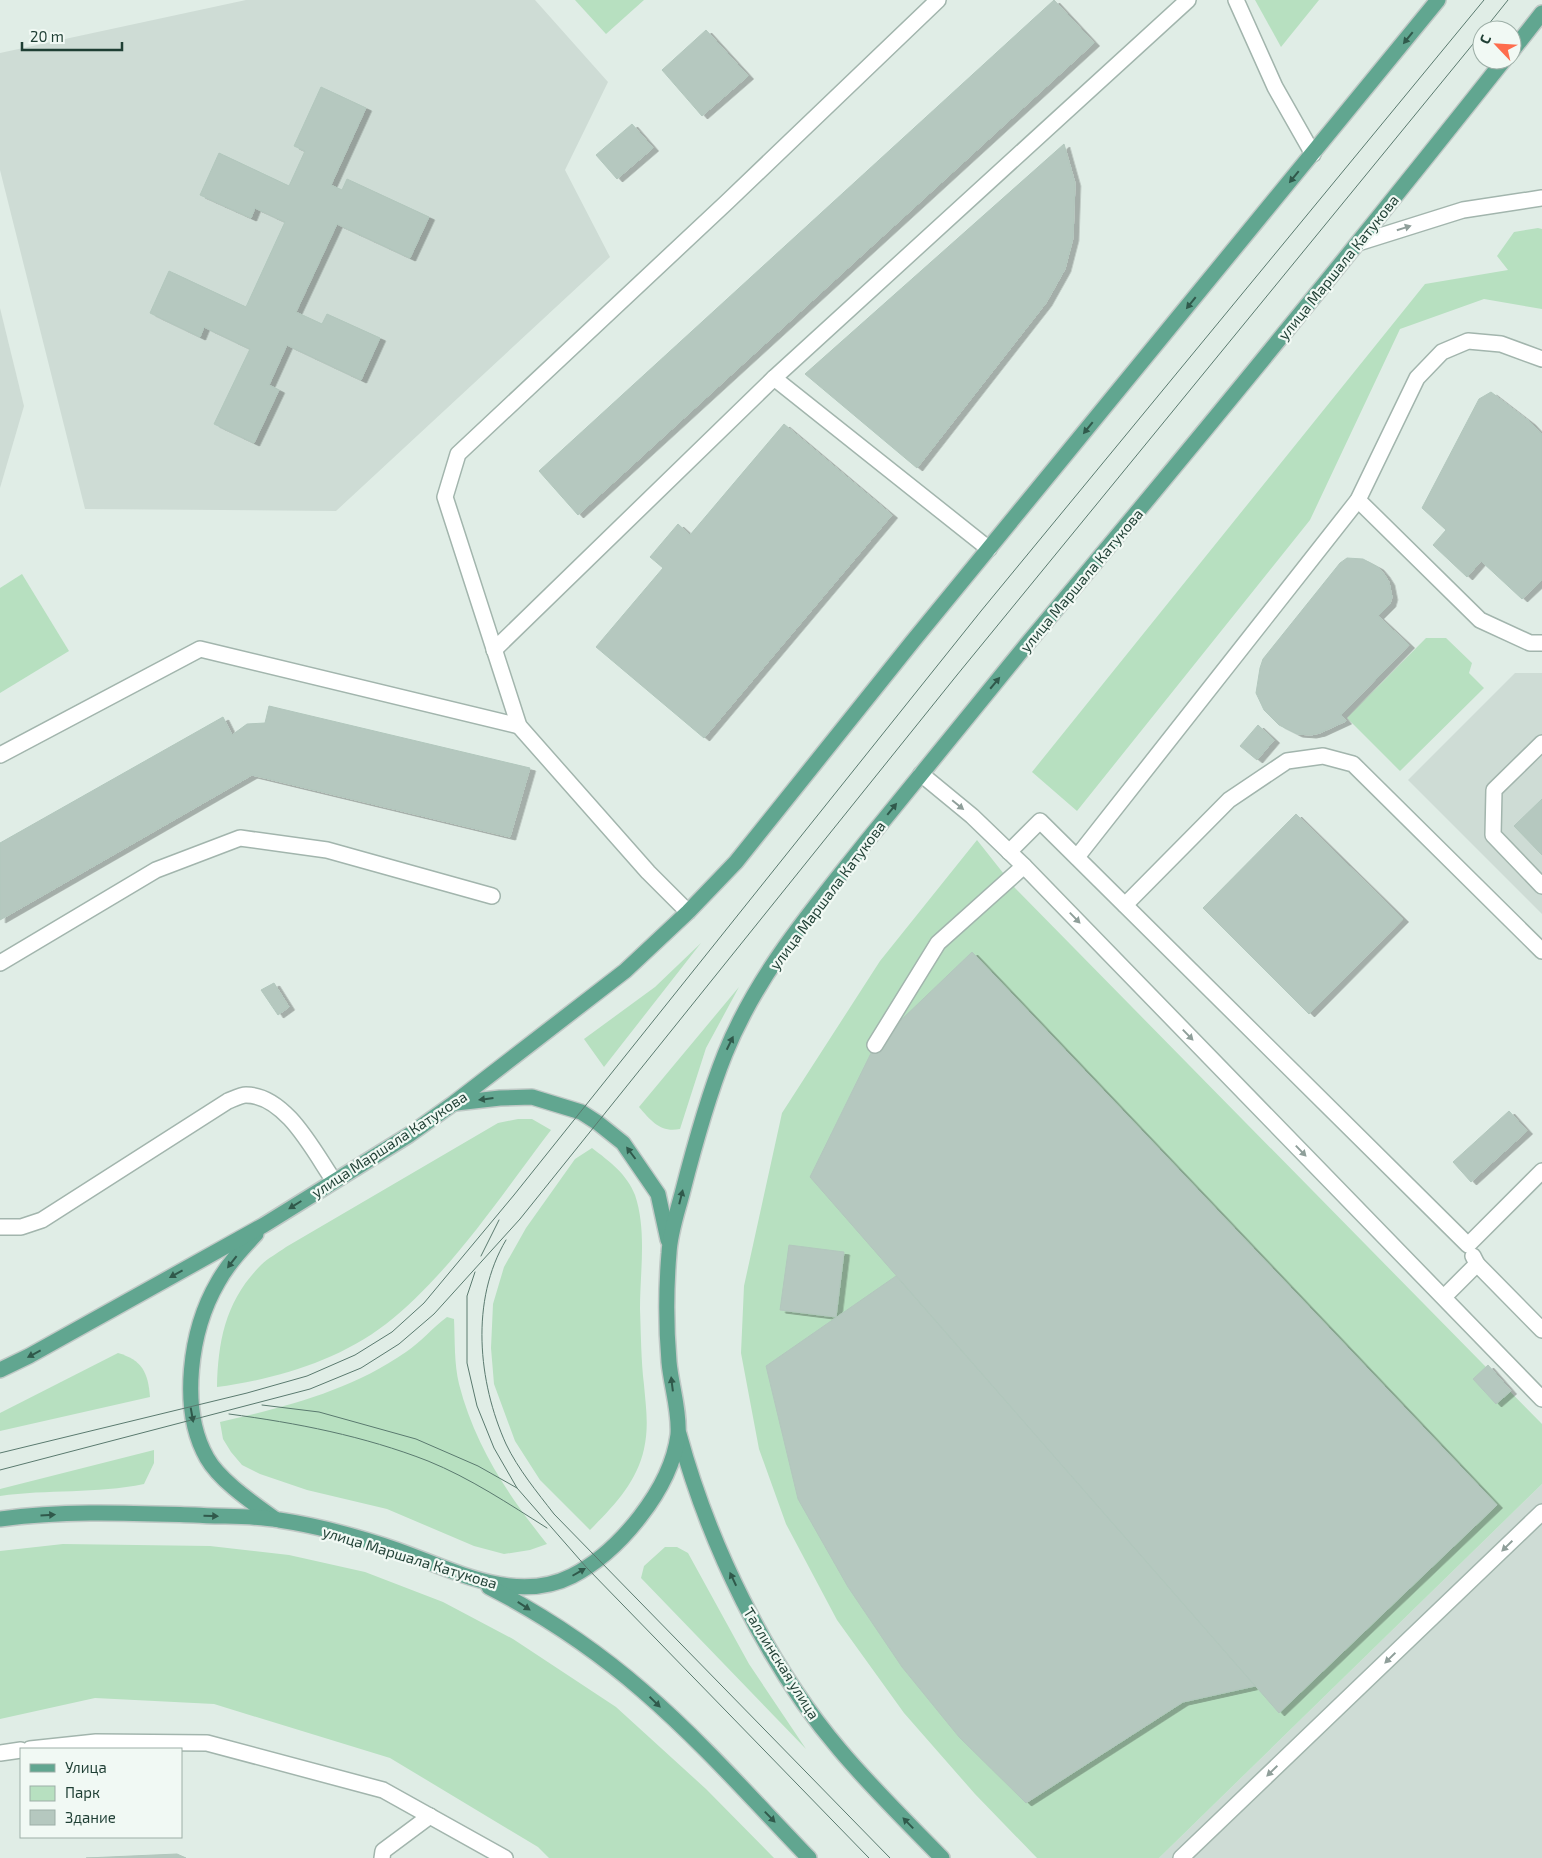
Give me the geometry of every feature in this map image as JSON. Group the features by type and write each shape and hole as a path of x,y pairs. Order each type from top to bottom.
{"main road":[{"name":"улица Маршала Катукова","path":"0,1370 29,1356 264,1225 409,1135 454,1103 625,971 688,912 736,862 1438,0"},
{"path":"1522,38 1542,13"},
{"name":"улица Маршала Катукова","path":"0,1519 91,1513 274,1519 341,1533 394,1549 465,1575 505,1586 538,1588 565,1580 587,1568 627,1533 651,1500 668,1468 678,1433 669,1362 667,1296 669,1245 692,1151 725,1054 752,998 782,949 921,774 1358,243 1496,70"},
{"path":"454,1103 532,1097 581,1112 598,1122 623,1142 658,1194 669,1245"},
{"path":"264,1225 231,1262 217,1283 196,1345 190,1378 190,1406 192,1420 207,1459 238,1492 274,1519"},
{"name":"Таллинская улица","path":"678,1433 690,1474 716,1542 746,1608 790,1682 839,1750 942,1858"},
{"path":"465,1575 516,1601 588,1648 643,1690 701,1746 809,1858"}],"street":[{"path":"688,912 648,872 519,726 445,497 458,454 727,202 938,0"},
{"path":"494,650 774,378 1188,0"},
{"path":"1236,0 1275,87 1313,154"},
{"path":"1358,243 1463,210 1542,198"},
{"path":"1077,857 1358,500 1417,378 1442,352 1468,341 1501,344 1542,359"},
{"path":"774,378 989,549"},
{"path":"1358,500 1480,620 1530,642 1542,643"},
{"path":"0,755 200,649 519,726"},
{"path":"1542,743 1494,790 1493,835 1542,886"},
{"path":"1125,905 1229,800 1287,760 1323,756 1353,764 1542,951"},
{"path":"921,774 972,816 1024,866 1542,1399"},
{"path":"1009,852 1040,821 1468,1245 1477,1264 1542,1330"},
{"path":"0,963 156,870 240,838 327,850 492,896"},
{"path":"875,1045 938,943 1024,866"},
{"path":"0,1227 21,1227 42,1220 228,1101 245,1095 263,1099 282,1109 334,1181"},
{"path":"1468,1245 1542,1171"},
{"path":"1444,1297 1477,1264"},
{"path":"1181,1858 1542,1512"},
{"path":"39,1748 96,1742 207,1743 383,1790 506,1858"},
{"path":"0,1753 20,1750"},
{"path":"382,1858 383,1851 430,1816"}],"shaded area":[{"path":"246,0 535,0 608,82 565,170 610,257 336,511 85,509 0,170 0,53"},
{"path":"0,308 24,406 0,488"},
{"path":"1515,673 1542,673 1542,914 1408,780"},
{"path":"1542,1484 1542,1858 1159,1858"}],"green space":[{"path":"575,0 644,0 606,34"},
{"path":"1255,0 1319,0 1281,47"},
{"path":"1542,229 1542,309 1484,299 1400,329 1310,520 1077,811 1032,772 1425,284 1508,270 1497,256 1514,232"},
{"path":"22,574 69,651 0,693 0,588"},
{"path":"1426,638 1446,638 1472,663 1469,673 1484,688 1400,771 1347,718"},
{"path":"977,840 1015,888 1542,1424 1542,1484 1159,1858 1037,1858 975,1794 904,1713 837,1620 786,1524 759,1449 741,1353 744,1286 782,1113 880,961"},
{"path":"701,943 604,1067 584,1039 655,987"},
{"path":"739,987 706,1048 680,1129 667,1129 657,1125 639,1107"},
{"path":"518,1119 532,1119 551,1130 454,1257 410,1304 367,1337 327,1358 262,1379 217,1387 219,1353 226,1322 240,1292 249,1278 264,1262 286,1247 498,1123"},
{"path":"592,1148 617,1168 632,1187 639,1209 642,1237 641,1347 647,1425 646,1441 636,1472 623,1493 590,1530 540,1480 515,1441 494,1384 491,1348 493,1304 504,1267 526,1228 575,1159"},
{"path":"447,1317 454,1319 457,1376 474,1428 494,1469 519,1507 547,1544 530,1550 504,1554 474,1546 387,1509 307,1490 260,1474 242,1465 223,1439 220,1422 293,1404 362,1377 385,1366 406,1352"},
{"path":"118,1353 133,1359 142,1368 148,1381 150,1397 0,1431 0,1413"},
{"path":"154,1450 154,1463 144,1484 108,1489 0,1496 0,1489"},
{"path":"63,1544 210,1546 289,1555 365,1572 443,1602 513,1639 616,1707 706,1789 774,1858 549,1858 538,1847 390,1758 214,1704 95,1698 0,1719 0,1551"},
{"path":"665,1547 677,1547 688,1553 749,1664 806,1749 641,1578 644,1566"}],"building":[{"path":"1054,0 1094,43 578,515 539,471"},
{"path":"706,30 748,76 702,116 662,70"},
{"path":"321,87 366,108 331,185 342,190 347,179 429,217 410,258 337,224 296,312 322,324 327,314 380,338 361,380 287,345 269,385 279,390 254,443 214,424 250,349 204,327 200,337 150,313 169,271 246,307 285,222 255,208 251,218 200,195 219,153 289,186 305,151 294,146"},
{"path":"632,124 653,148 617,179 596,155"},
{"path":"1064,144 1075,183 1073,238 1065,269 1046,303 917,468 805,374"},
{"path":"1491,392 1530,422 1542,435 1542,580 1522,599 1481,561 1467,577 1433,545 1446,530 1422,508 1479,399"},
{"path":"784,424 892,515 704,738 596,647 663,568 650,557 678,524 690,535"},
{"path":"1347,558 1363,559 1378,567 1384,574 1389,582 1392,597 1390,604 1378,616 1409,645 1341,715 1346,721 1320,733 1311,735 1297,734 1279,725 1264,710 1256,693 1260,668 1263,659 1340,563"},
{"path":"269,706 530,768 510,837 252,775 0,920 0,843 223,717 232,735 247,724 265,723"},
{"path":"1258,725 1274,740 1257,760 1240,746"},
{"path":"1542,799 1542,855 1514,826"},
{"path":"1296,814 1403,919 1309,1014 1203,908"},
{"path":"972,952 1497,1505 1279,1713 810,1177 875,1045"},
{"path":"274,983 289,1007 278,1015 261,990"},
{"path":"1509,1111 1527,1131 1471,1182 1453,1162"},
{"path":"789,1245 844,1252 836,1317 780,1310"},
{"path":"896,1276 1255,1686 1183,1702 1026,1803 959,1737 902,1667 848,1587 798,1499 766,1366"},
{"path":"1488,1365 1511,1391 1496,1404 1473,1379"},
{"path":"177,1854 186,1858 86,1858"}],"tram line":[{"path":"0,1453 247,1393 307,1376 355,1355 392,1332 424,1303 514,1195 981,611 1484,0"},
{"path":"1492,20 1508,0"},
{"path":"0,1470 310,1389 361,1368 399,1344 434,1314 520,1219 957,675 1472,45"},
{"path":"481,1256 499,1220"},
{"path":"506,1240 495,1263 487,1288 482,1341 484,1368 496,1420 516,1462 554,1514 890,1858"},
{"path":"475,1272 467,1296 467,1363 477,1406 494,1448 517,1488 587,1568 869,1858"},
{"path":"262,1405 319,1412 416,1439 478,1466 517,1488"},
{"path":"229,1414 330,1432 404,1452 459,1475 547,1528"}]}
